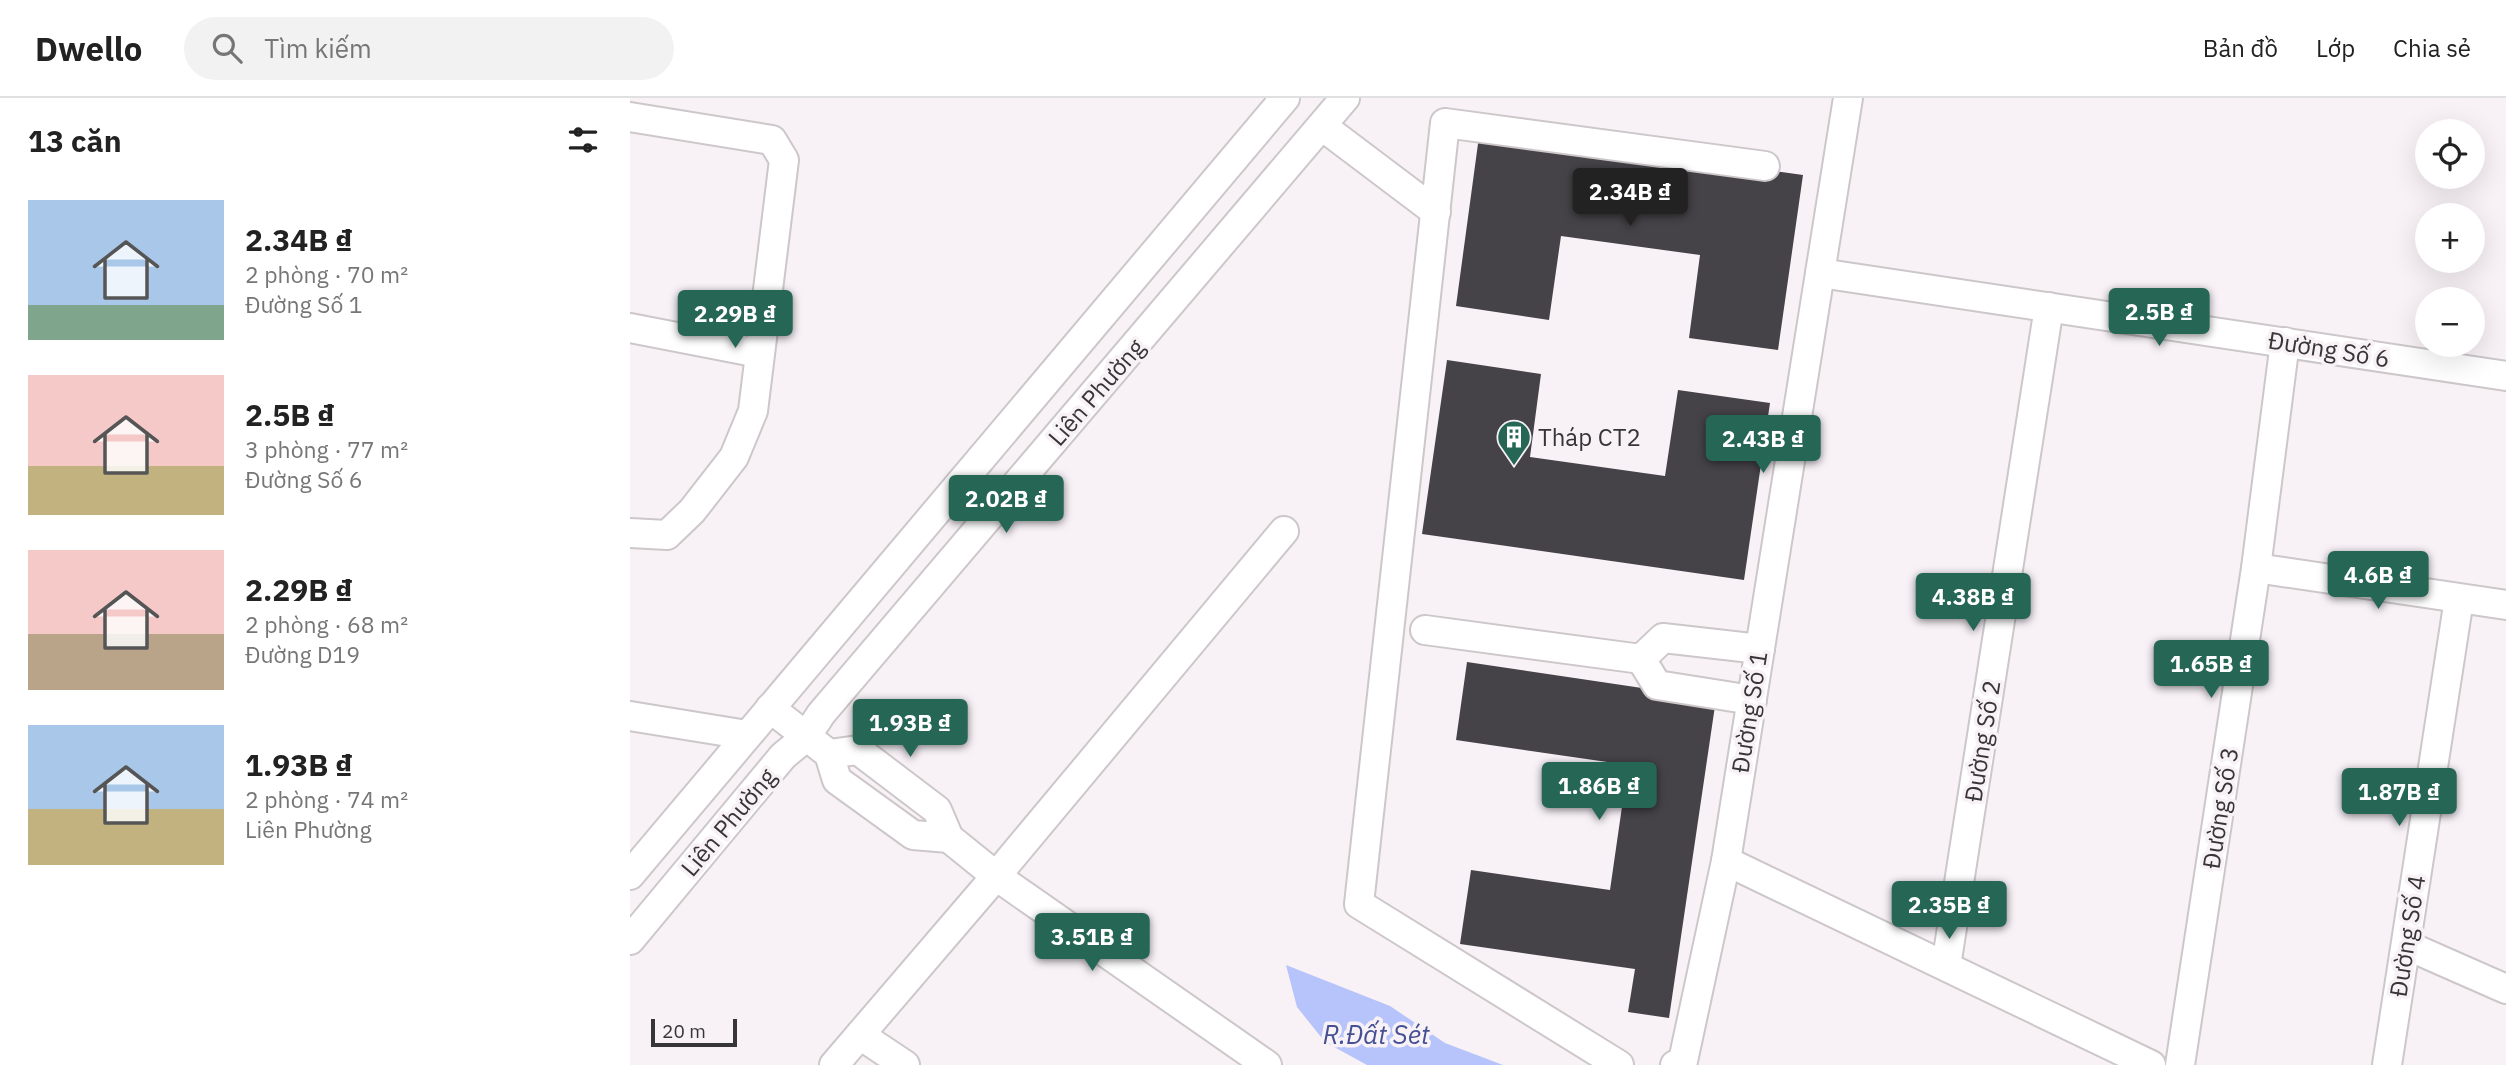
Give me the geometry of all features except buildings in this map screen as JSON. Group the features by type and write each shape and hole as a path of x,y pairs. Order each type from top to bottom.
{"street":[{"name":"Liên Phường","path":"630,875 1284,98"},
{"name":"Liên Phường","path":"630,940 783,756 806,737 821,713 1345,98"},
{"name":"Đường Số 1","path":"1679,1063 1726,861 1848,98"},
{"path":"630,117 772,140 784,160 753,411 734,457 692,511 667,535 630,533"},
{"path":"1619,1065 1359,904 1446,123 1765,166"},
{"path":"1322,126 1436,212"},
{"name":"Đường Số 6","path":"1820,273 2506,376"},
{"name":"Đường Số 2","path":"1947,967 2049,307"},
{"path":"630,328 759,353"},
{"name":"Đường Số 3","path":"2180,1065 2256,568 2285,342"},
{"path":"834,1065 1284,531"},
{"path":"2256,568 2506,605"},
{"name":"Đường Số 4","path":"2387,1065 2459,599"},
{"path":"1425,630 1641,659"},
{"path":"1641,659 1663,638 1760,649"},
{"path":"1641,659 1657,685 1752,700"},
{"path":"770,708 829,754 858,750 937,810 949,838 996,876 1267,1065"},
{"path":"630,716 747,735"},
{"path":"1726,861 2151,1065"},
{"path":"2406,945 2506,989"},
{"path":"860,1035 905,1065"}],"water":[{"name":"R.Đất Sét","path":"1286,965 1390,1006 1445,1043 1503,1065 1367,1065 1325,1042 1297,1007"}],"place":[{"name":"Tháp CT2","path":"1514,467"}]}
